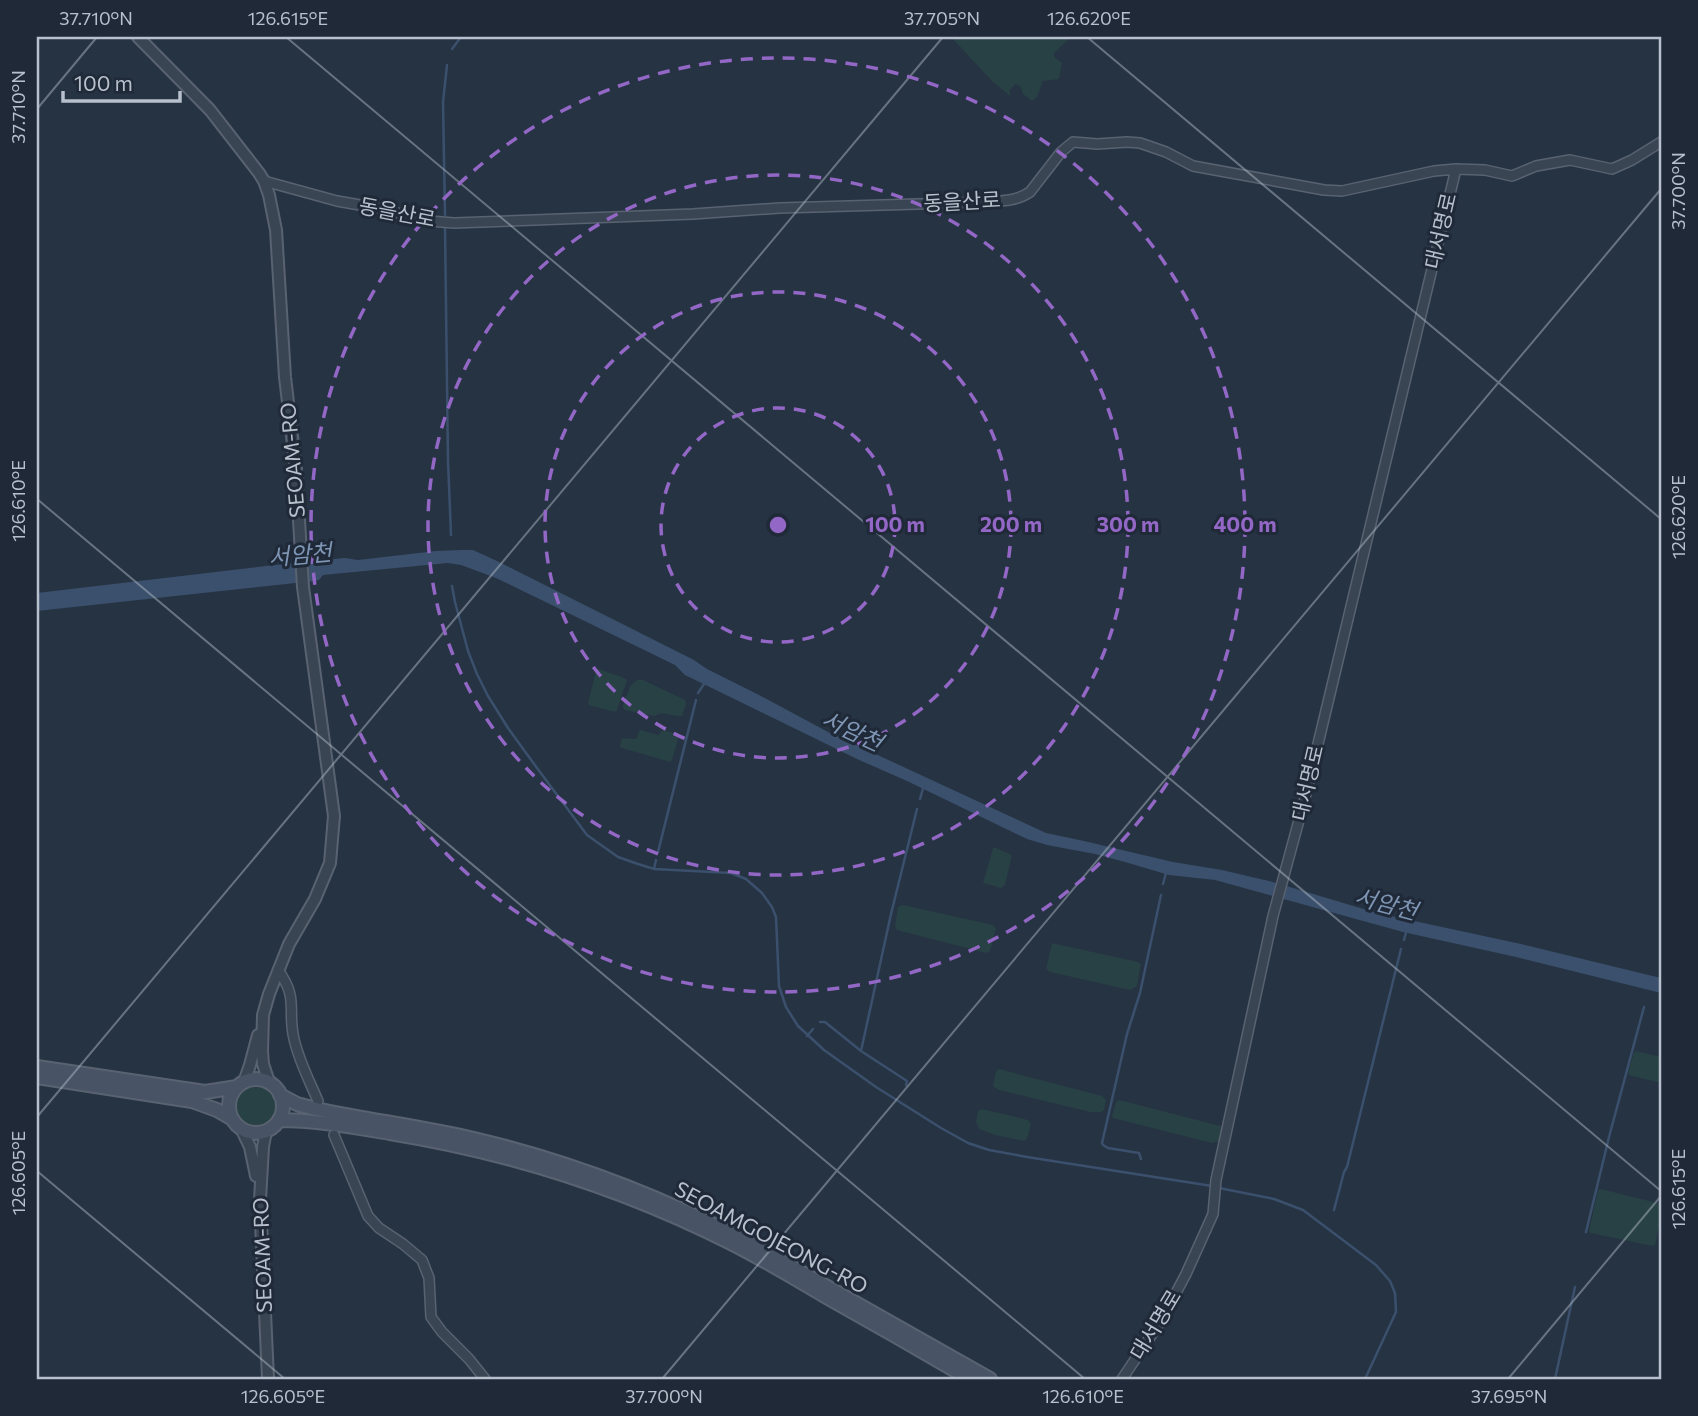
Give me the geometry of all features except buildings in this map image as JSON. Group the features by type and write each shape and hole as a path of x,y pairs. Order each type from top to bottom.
{"main road":[{"path":"37,1067 205,1092 252,1079 261,1080 269,1082 280,1095 283,1111 274,1127 258,1133 249,1133 217,1110 192,1101 37,1077"},
{"path":"231,1118 229,1102 240,1084"},
{"name":"SEOAMGOJEONG-RO","path":"280,1095 297,1104 316,1109 492,1144 581,1171 644,1194 744,1240 990,1379"},
{"name":"SEOAMGOJEONG-RO","path":"279,1120 325,1123 467,1147 549,1170 621,1195 730,1243 970,1379"}],"street":[{"name":"SEOAM-RO","path":"138,37 209,110 264,181 276,230 280,319 296,470 303,587 334,816 330,863 289,944 263,1015 263,1064 269,1082"},
{"name":"동을산로","path":"264,181 337,201 430,221 454,223 1002,201 1019,198 1030,192 1061,152 1073,142 1140,143 1166,152 1192,166 1342,191 1456,169 1485,170 1512,176 1536,166 1570,160 1612,169 1661,142"},
{"name":"대서명로","path":"1122,1379 1181,1286 1213,1214 1216,1180 1275,911 1305,798 1456,169"},
{"path":"278,970 292,997 293,1035 300,1062 318,1101"},
{"path":"240,1084 250,1065 263,1015"},
{"path":"242,1130 252,1155 260,1200"},
{"name":"SEOAM-RO","path":"266,1131 260,1200 268,1379"},
{"path":"334,1135 368,1216 379,1228 422,1260 429,1278 431,1317 485,1379"}],"green space":[{"path":"951,37 1071,37 1054,53 1054,57 1062,63 1059,79 1043,81 1037,97 1032,101 1023,94 1020,86 1015,84 1010,90 1010,96 993,82"},
{"path":"598,669 627,680 615,712 588,703"},
{"path":"637,680 643,680 685,700 682,716 661,713 654,716 625,710 623,705 631,685"},
{"path":"640,730 658,735 663,730 679,736 670,762 620,746 622,738 636,739"},
{"path":"993,848 1012,855 1005,885 1001,888 983,883"},
{"path":"903,905 993,925 996,929 990,951 986,953 897,930 895,926 898,907"},
{"path":"1052,943 1138,962 1141,964 1137,986 1130,990 1050,972 1046,969"},
{"path":"1636,1051 1661,1057 1661,1083 1629,1075"},
{"path":"999,1069 1102,1096 1106,1100 1104,1110 1090,1112 999,1090 993,1086 996,1071"},
{"path":"256,1086 270,1092 276,1106 270,1120 256,1126 242,1120 236,1106 242,1092"},
{"path":"1119,1100 1221,1126 1219,1141 1212,1143 1113,1118 1116,1102"},
{"path":"982,1109 1028,1120 1031,1124 1027,1139 1024,1141 995,1135 979,1129 976,1122 978,1111"},
{"path":"1598,1190 1661,1204 1655,1245 1589,1231"}],"water":[{"path":"473,550 694,660 828,732 1046,833 1273,882 1377,913 1661,978 1661,993 1403,932 1215,880 1169,875 1095,854 1027,839 685,675 675,665 496,578 461,565 448,563 323,575 314,581 37,611 37,593 345,558 358,560 436,551"}],"waterway":[{"path":"452,49 461,37"},
{"path":"445,215 443,102 447,65"},
{"path":"445,227 451,535"},
{"path":"452,586 468,651 488,696 508,728 587,835 618,857 635,863 654,869 731,873 746,879 762,893 776,917 779,986 786,1007 798,1026 824,1050 876,1087 968,1143 1027,1157 1212,1186"},
{"path":"698,693 706,681"},
{"path":"658,852 696,700"},
{"path":"920,799 924,785"},
{"path":"861,1051 917,809"},
{"path":"654,869 656,860"},
{"path":"1163,884 1166,873"},
{"path":"1141,1159 1139,1153 1108,1148 1102,1143 1127,1034 1140,993 1161,895"},
{"name":"서암천","path":"1404,940 1407,929"},
{"path":"1334,1210 1401,949"},
{"path":"1586,1232 1644,1007"},
{"path":"820,1022 825,1022 861,1051 907,1081 906,1085"},
{"path":"807,1036 813,1029"},
{"path":"1219,1188 1274,1199 1303,1210 1376,1265 1390,1281 1395,1293 1396,1312 1365,1379"},
{"path":"1555,1379 1575,1287"}]}
